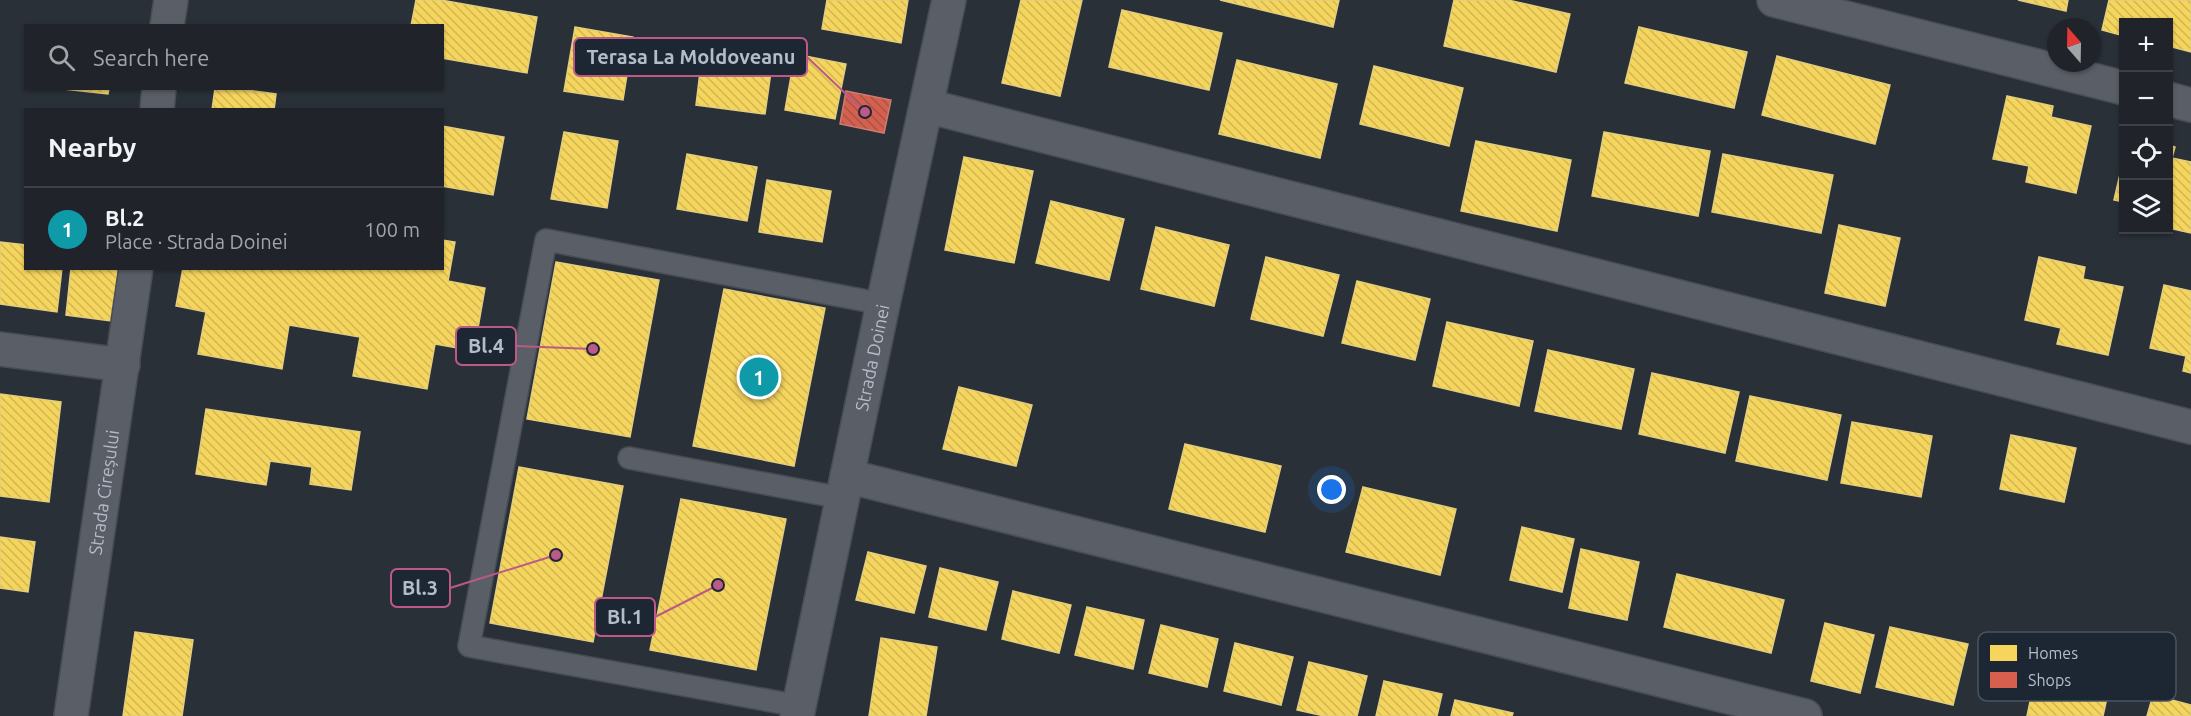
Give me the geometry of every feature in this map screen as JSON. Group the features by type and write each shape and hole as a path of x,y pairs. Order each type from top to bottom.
{"street":[{"path":"168,24 171,0"},
{"name":"Strada Doinei","path":"798,711 883,304 950,0"},
{"path":"1774,0 2119,87"},
{"path":"157,108 159,90"},
{"path":"2173,100 2191,105"},
{"path":"927,106 2191,426"},
{"name":"Strada Cireșului","path":"71,716 136,270"},
{"path":"0,349 123,365"},
{"path":"844,487 1805,716"}],"lane":[{"path":"798,711 469,646 546,240 883,304"},
{"path":"629,458 844,487"}],"building: Homes":[{"path":"416,0 441,0 537,17 527,73 444,58 444,24 411,24"},
{"path":"827,0 908,0 901,43 822,29"},
{"path":"1021,0 1082,0 1060,96 1002,83"},
{"path":"1220,0 1339,0 1333,27"},
{"path":"1454,0 1508,0 1570,14 1556,72 1444,46"},
{"path":"2018,0 2068,0 2066,11"},
{"path":"2109,0 2191,0 2191,52 2173,47 2173,18 2119,18 2119,35 2102,30"},
{"path":"1122,10 1222,33 1209,90 1109,67"},
{"path":"575,27 633,37 623,100 564,91"},
{"path":"1639,27 1747,52 1734,108 1625,83"},
{"path":"795,54 846,64 835,119 785,110"},
{"path":"702,55 772,65 765,114 696,105"},
{"path":"1777,56 1890,85 1875,144 1762,115"},
{"path":"1237,60 1337,84 1320,158 1219,134"},
{"path":"1374,66 1463,88 1449,146 1360,124"},
{"path":"72,90 109,90 108,94"},
{"path":"215,90 247,90 276,94 274,108 212,108"},
{"path":"2007,96 2053,106 2051,117 2091,126 2076,193 2026,182 2029,166 1993,159"},
{"path":"444,126 504,137 493,195 444,186"},
{"path":"564,132 618,141 607,208 551,199"},
{"path":"1604,132 1710,151 1698,216 1592,196"},
{"path":"1476,141 1571,160 1557,231 1461,211"},
{"path":"687,154 757,167 747,221 677,209"},
{"path":"1723,154 1833,175 1821,233 1712,212"},
{"path":"964,157 1033,171 1014,263 945,250"},
{"path":"2173,158 2191,162 2191,233 2173,229"},
{"path":"2119,178 2119,201 2114,200"},
{"path":"767,180 831,191 822,242 759,232"},
{"path":"1051,201 1124,219 1109,280 1036,263"},
{"path":"1839,225 1900,238 1885,306 1825,293"},
{"path":"1156,227 1229,245 1214,306 1141,289"},
{"path":"444,240 455,242 448,281 485,288 474,351 435,344 427,389 353,376 360,337 289,325 282,369 198,354 206,312 176,306 183,270 444,270"},
{"path":"0,242 24,245 24,270 62,270 57,312 0,304"},
{"path":"1266,257 1339,275 1323,336 1251,319"},
{"path":"2039,257 2085,267 2083,279 2123,287 2108,355 2057,344 2061,328 2025,320"},
{"path":"556,262 659,280 630,437 527,419"},
{"path":"71,270 119,270 111,321 66,315"},
{"path":"1357,281 1430,299 1415,360 1342,343"},
{"path":"2164,285 2191,291 2191,373 2183,371 2186,356 2150,348"},
{"path":"724,289 825,308 794,466 693,446"},
{"path":"1447,322 1533,341 1519,406 1433,386"},
{"path":"1548,350 1634,369 1621,429 1535,411"},
{"path":"1652,373 1739,392 1725,453 1639,434"},
{"path":"959,387 1032,405 1016,466 943,449"},
{"path":"0,394 61,402 49,502 0,496"},
{"path":"1750,396 1841,415 1827,480 1736,461"},
{"path":"206,409 360,432 351,490 310,484 312,467 270,461 266,485 196,474"},
{"path":"1852,422 1932,436 1921,497 1841,483"},
{"path":"2011,435 2076,448 2064,502 2000,489"},
{"path":"1185,444 1281,466 1265,532 1169,509"},
{"path":"519,467 623,486 593,642 490,623"},
{"path":"1363,487 1456,509 1440,575 1346,552"},
{"path":"681,499 786,519 756,670 650,650"},
{"path":"1522,527 1574,539 1562,592 1510,580"},
{"path":"0,537 35,542 28,592 0,588"},
{"path":"1581,549 1639,562 1627,620 1569,608"},
{"path":"868,552 926,566 914,613 856,600"},
{"path":"940,568 998,582 986,630 929,617"},
{"path":"1677,574 1784,600 1771,653 1664,627"},
{"path":"1013,591 1071,605 1059,653 1002,639"},
{"path":"1087,607 1144,620 1133,669 1075,655"},
{"path":"1825,623 1874,635 1860,693 1811,681"},
{"path":"1161,625 1218,639 1207,687 1149,673"},
{"path":"1890,627 1968,644 1953,705 1876,687"},
{"path":"135,632 193,640 182,716 123,716"},
{"path":"881,638 937,647 926,716 869,716"},
{"path":"1235,643 1293,657 1281,705 1224,691"},
{"path":"1309,662 1367,676 1357,716 1324,716 1297,710"},
{"path":"1384,681 1442,694 1437,716 1376,716"},
{"path":"1455,700 1513,713 1512,716 1451,716"},
{"path":"2030,701 2106,701 2103,716 2027,716"},
{"path":"2151,701 2176,701 2191,705 2191,716 2147,716"}],"building: Shops":[{"path":"846,91 891,100 884,133 840,124"}],"place":[{"name":"Terasa La Moldoveanu","path":"865,112"},
{"name":"Bl.4","path":"593,349"},
{"name":"Bl.2","path":"759,377"},
{"name":"Bl.3","path":"556,555"},
{"name":"Bl.1","path":"718,585"}]}
